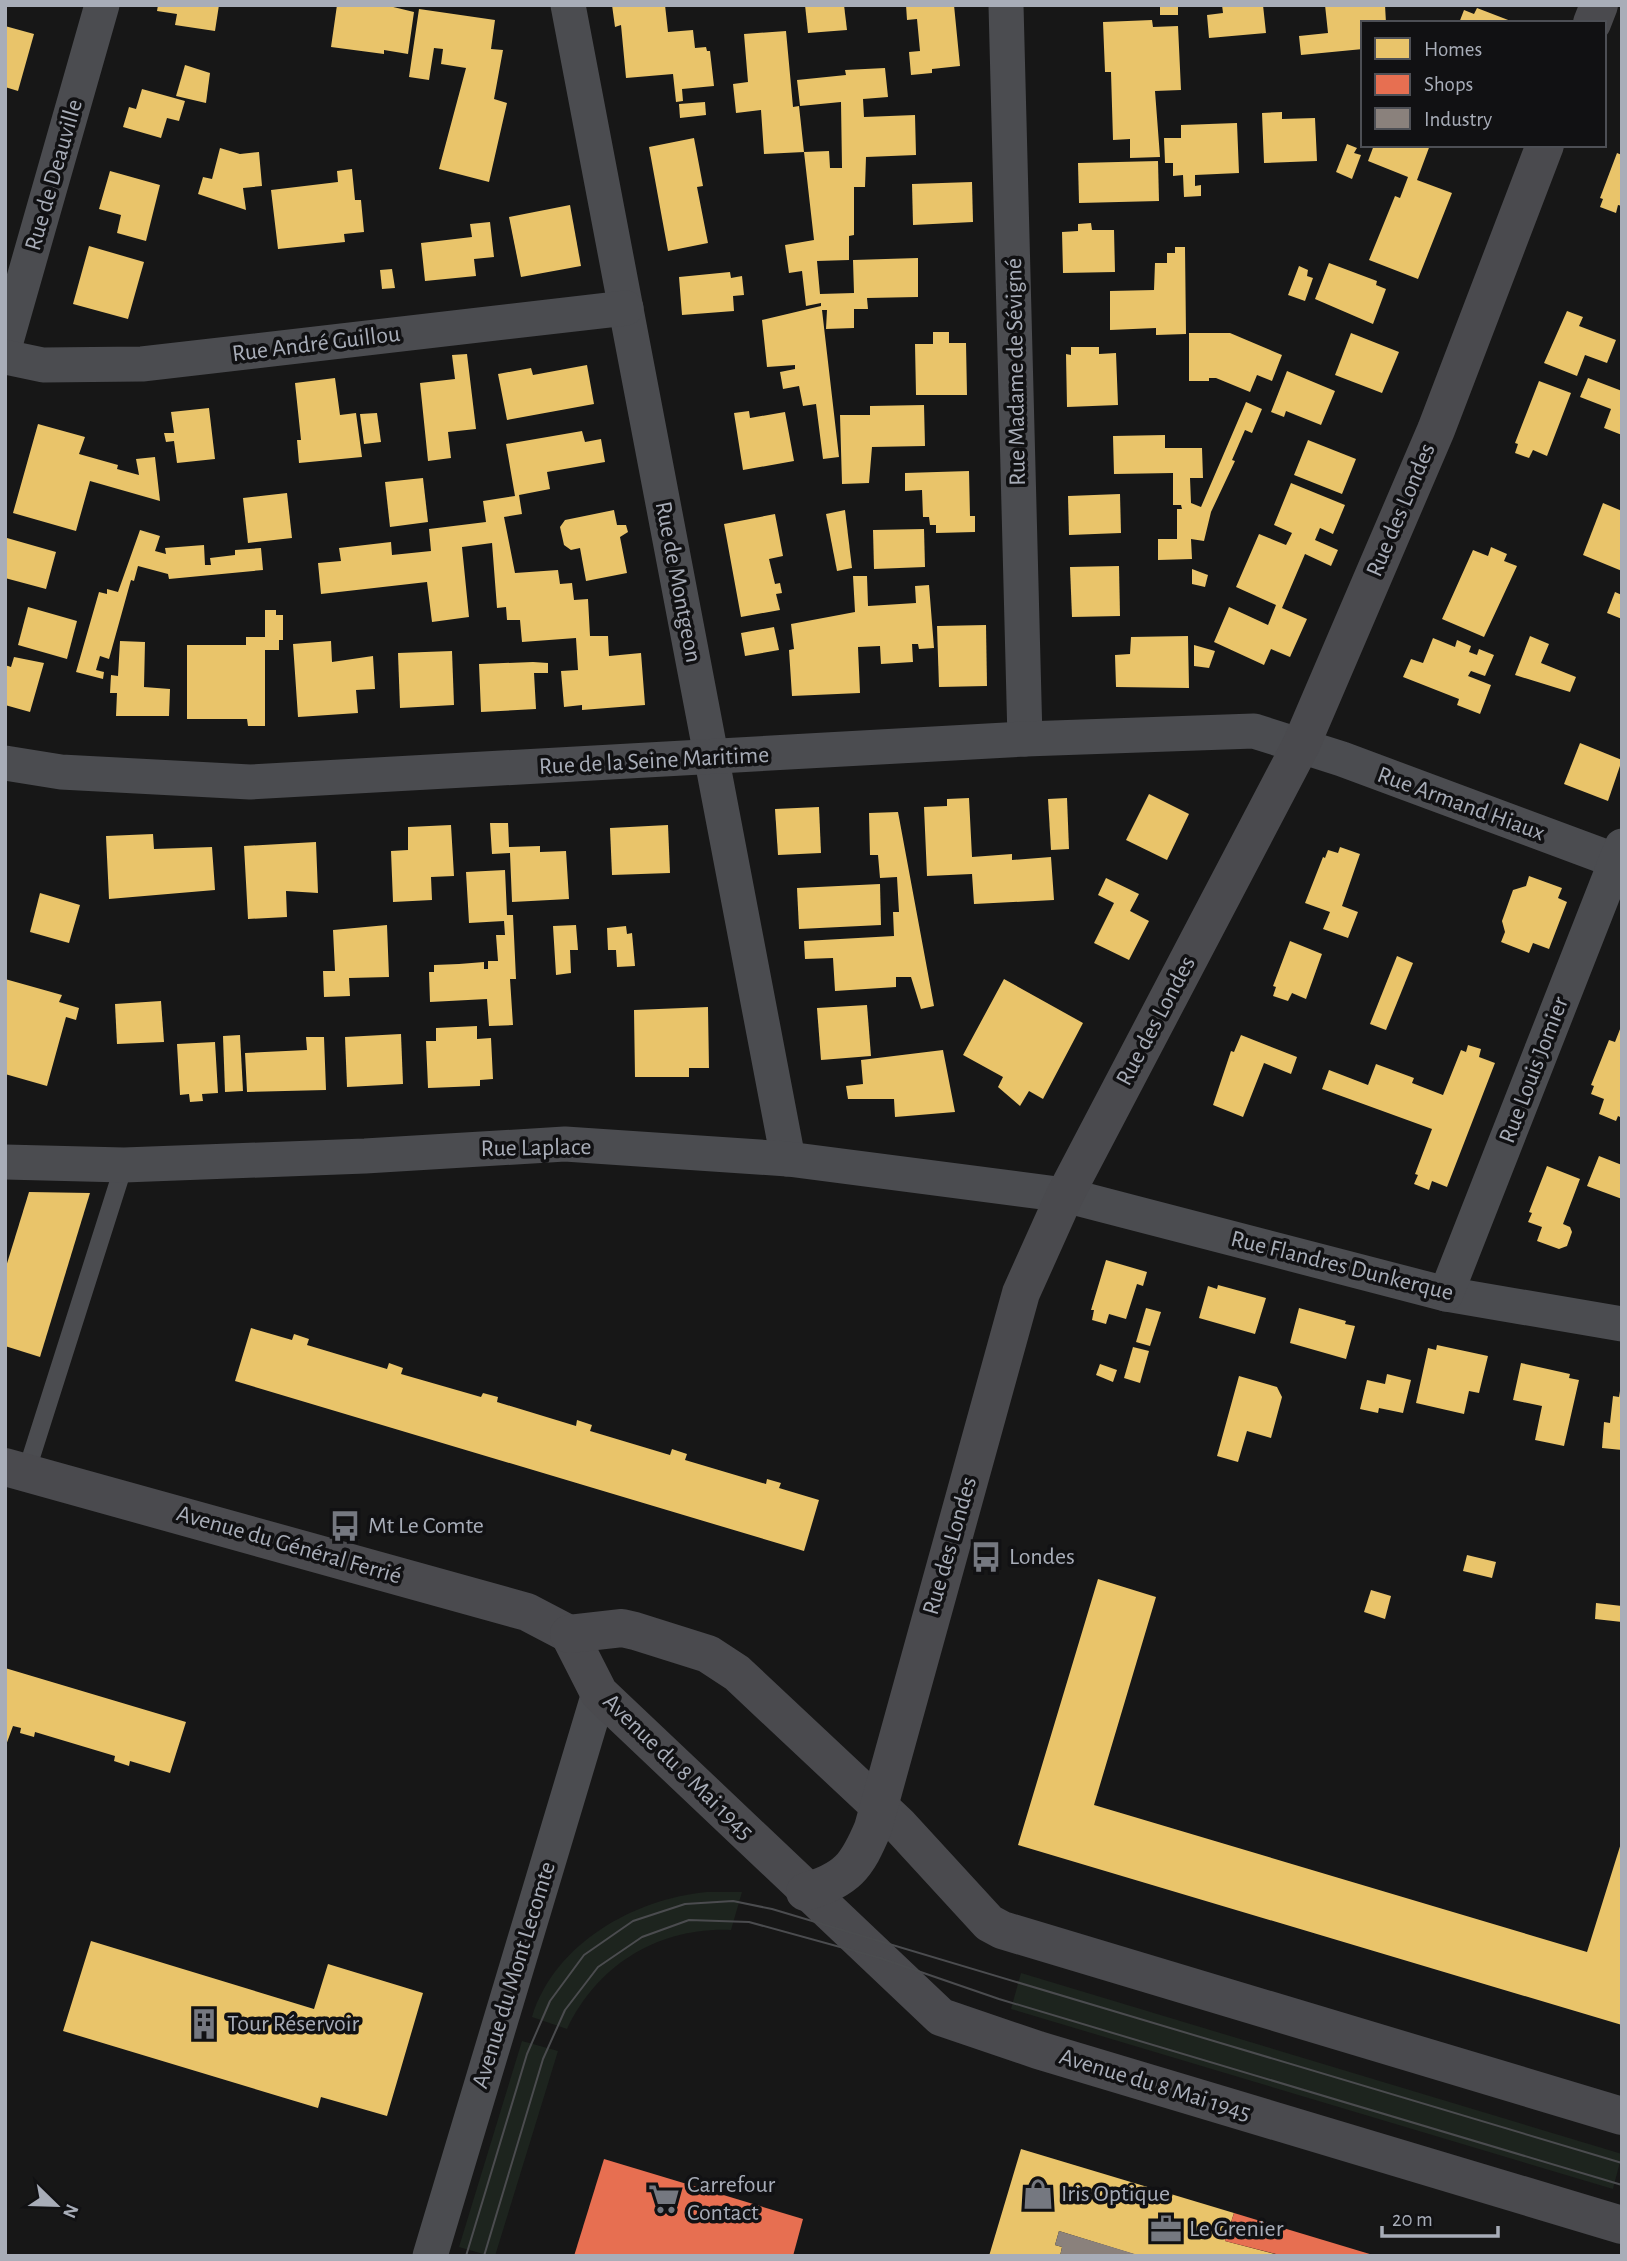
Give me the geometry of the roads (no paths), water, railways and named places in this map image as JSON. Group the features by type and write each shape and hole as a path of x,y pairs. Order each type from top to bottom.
{"street":[{"name":"Rue de Deauville","path":"5,345 102,5"},
{"name":"Rue de Montgeon","path":"568,5 788,1159"},
{"name":"Rue Madame de Sévigné","path":"1006,5 1025,739"},
{"name":"Rue des Londes","path":"805,1892 833,1884 859,1861 879,1805 1021,1293 1065,1195 1301,745 1436,430 1544,147"},
{"name":"Rue André Guillou","path":"5,357 43,365 142,364 626,308"},
{"name":"Rue de la Seine Maritime","path":"5,762 61,772 250,782 1025,739 1254,731 1301,745"},
{"name":"Rue Armand Hiaux","path":"1301,745 1620,856"},
{"name":"Rue Louis Jomier","path":"1446,1294 1620,856"},
{"name":"Rue Laplace","path":"5,1162 124,1165 365,1156 565,1144 788,1159 1065,1195"},
{"name":"Rue Flandres Dunkerque","path":"1065,1195 1446,1294 1622,1324"},
{"name":"Avenue du Général Ferrié","path":"16,1470 527,1612 569,1633"},
{"path":"599,1693 622,1628"},
{"path":"569,1633 622,1628 668,1639 708,1654 737,1673 809,1744 879,1805 989,1923 1018,1936 1622,2116"},
{"name":"Avenue du 8 Mai 1945","path":"569,1633 599,1693 661,1749 805,1892 941,2017 1051,2054 1622,2225"},
{"name":"Avenue du Mont Lecomte","path":"430,2256 599,1693"}],"lane":[{"path":"16,1470 124,1165"}],"tram line":[{"path":"466,2256 527,2054 550,2001 584,1955 633,1921 685,1904 733,1901 772,1909 1622,2163"},
{"path":"484,2256 543,2059 565,2010 598,1967 642,1937 689,1920 749,1922 880,1958 999,1999 1622,2185"}],"place":[{"name":"Mt Le Comte","path":"345,1526"},
{"name":"Londes","path":"986,1557"},
{"name":"Tour Réservoir","path":"204,2024"},
{"name":"Iris Optique","path":"1038,2194"},
{"name":"Carrefour Contact","path":"664,2199"},
{"name":"Le Grenier","path":"1166,2229"}]}
